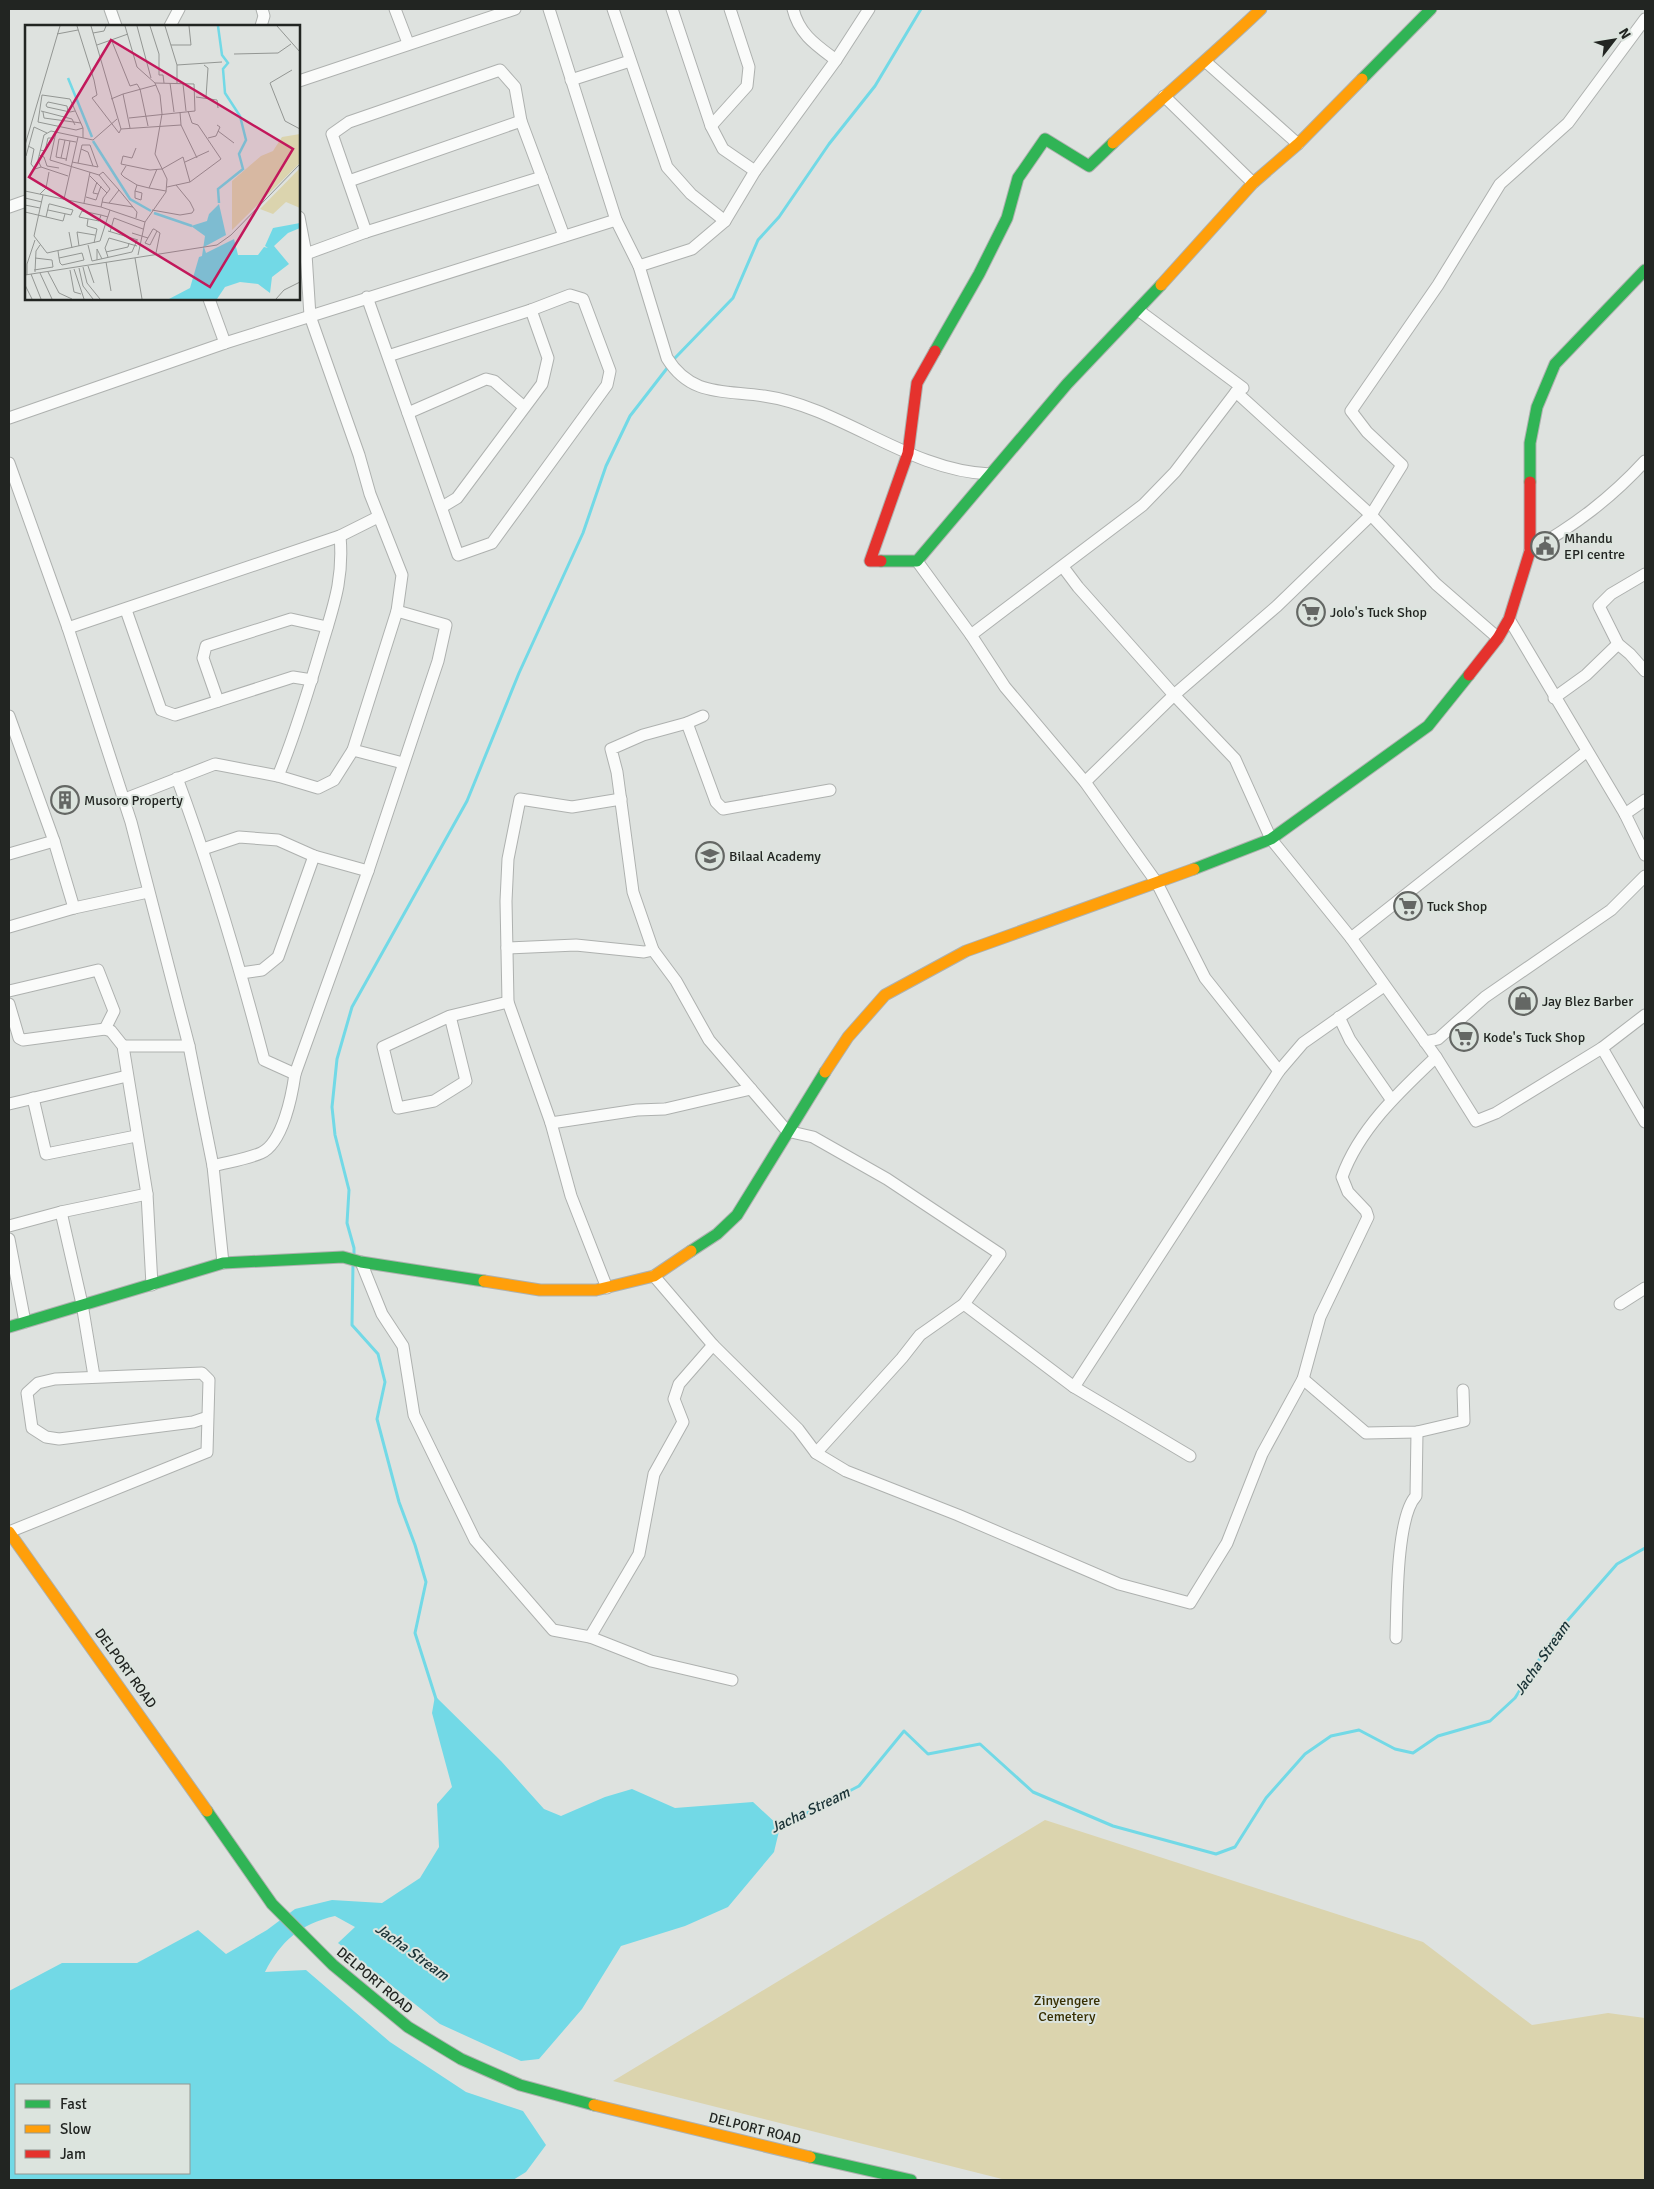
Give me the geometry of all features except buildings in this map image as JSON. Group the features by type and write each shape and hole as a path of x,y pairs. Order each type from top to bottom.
{"street":[{"path":"110,9 116,25"},
{"path":"171,25 180,9"},
{"path":"261,25 264,16 262,9"},
{"path":"395,9 408,43"},
{"path":"300,81 487,13 515,9"},
{"path":"549,9 616,220 638,266 667,358 674,370 683,379 717,392 766,396 808,408 908,453 966,474 990,474"},
{"path":"613,9 667,167 691,194 725,221"},
{"path":"672,9 712,126 723,149 755,171"},
{"path":"712,126 747,86 749,67 730,9"},
{"path":"793,9 796,19 808,40 836,60"},
{"path":"638,266 692,249 725,221 755,171 836,60 869,9"},
{"path":"1261,9 1206,62 1164,96 1089,166 1045,139 1018,178 1007,218 979,274 917,383 908,453 870,562 917,561 1067,384 1138,310 1253,183 1298,144 1431,9"},
{"path":"1085,782 1174,696 1277,606 1370,515 1402,465 1367,432 1351,411 1438,285 1500,184 1568,123 1645,19"},
{"path":"571,80 630,61"},
{"path":"1206,62 1298,144"},
{"path":"366,232 332,134 349,122 495,70 500,70 515,87 521,121 564,236"},
{"path":"1164,96 1253,183"},
{"path":"349,181 521,121"},
{"path":"306,254 366,232 542,177"},
{"path":"9,207 25,201"},
{"path":"9,418 225,343 616,220"},
{"path":"125,799 215,764 278,776 318,788 334,780 352,750 396,611 402,575 378,517 310,316 306,254 300,222"},
{"path":"9,1327 223,1264 344,1257 361,1262 540,1290 596,1290 654,1276 717,1234 736,1215 787,1130 848,1037 885,995 966,951 1157,883 1271,839 1428,726 1498,638 1510,619 1530,551 1530,443 1536,407 1555,364 1645,270"},
{"path":"367,297 458,555 492,542 607,384 610,371 583,299 570,295 531,310 388,356"},
{"path":"209,300 225,343"},
{"path":"442,507 457,498 542,384 548,358 531,310"},
{"path":"972,635 1143,505 1175,472 1236,392 1243,388 1138,310"},
{"path":"408,413 486,379 494,381 524,407"},
{"path":"1236,392 1370,515 1436,584 1498,638"},
{"path":"1530,551 1559,534 1617,492 1645,461"},
{"path":"9,463 68,628 125,799 189,1046 213,1166 223,1264"},
{"path":"68,628 126,610 340,536 378,517"},
{"path":"278,776 290,747 312,680 339,590 342,559 340,536"},
{"path":"917,561 972,635 1005,687 1085,782 1157,883 1205,978 1279,1071"},
{"path":"1063,567 1078,587 1174,696 1235,759 1271,839 1351,938 1436,1057 1476,1121 1496,1113 1602,1048 1645,1015"},
{"path":"1645,574 1611,594 1599,606 1618,644 1645,671"},
{"path":"126,610 161,710 175,715 292,677 312,680"},
{"path":"213,1166 262,1152 273,1143 291,1104 295,1074 368,871 438,661 446,625 396,611"},
{"path":"218,701 203,658 206,646 291,619 327,627"},
{"path":"1510,619 1554,698 1624,814 1645,855"},
{"path":"1554,698 1586,675 1618,644"},
{"path":"9,716 54,841 74,908"},
{"path":"703,716 687,723 643,735 611,749 621,799 634,892 653,950 676,981 709,1040 787,1130 813,1137 887,1179 1000,1254 964,1304 920,1335 816,1453"},
{"path":"687,723 716,802 723,809 830,790"},
{"path":"352,750 403,763"},
{"path":"1351,938 1586,752"},
{"path":"177,778 203,849 241,973 264,1060 295,1074"},
{"path":"607,1288 571,1196 551,1123 508,1002 506,901 508,858 520,799 572,806 621,799"},
{"path":"1624,814 1645,800"},
{"path":"203,849 239,837 278,840 314,856 368,871"},
{"path":"9,854 54,841"},
{"path":"241,973 262,970 278,957 314,856"},
{"path":"1425,1042 1438,1039 1485,997 1611,910 1645,876"},
{"path":"9,927 74,908 148,892"},
{"path":"507,948 576,946 644,952 653,950"},
{"path":"9,991 98,970 114,1011 105,1029"},
{"path":"1074,1387 1279,1071 1303,1043 1384,986"},
{"path":"450,1016 466,1081 434,1101 398,1108 383,1047 450,1016 508,1002"},
{"path":"9,1004 19,1038 23,1040 105,1029 111,1031 123,1046 136,1136 147,1194 152,1249 152,1285"},
{"path":"1339,1017 1350,1040 1391,1099"},
{"path":"123,1046 189,1046"},
{"path":"1602,1048 1645,1122"},
{"path":"654,1276 713,1345 798,1429 816,1453 846,1471 958,1515 1119,1584 1190,1603 1227,1544 1262,1454 1303,1379 1320,1317 1368,1217 1366,1211 1348,1192 1342,1177 1349,1157 1391,1099 1436,1057"},
{"path":"9,1104 128,1076"},
{"path":"551,1123 637,1110 665,1109 751,1089"},
{"path":"33,1098 46,1154 136,1136"},
{"path":"9,1226 61,1212 147,1194"},
{"path":"61,1212 82,1304 94,1376"},
{"path":"9,1239 14,1290 26,1322"},
{"path":"361,1262 382,1314 403,1346 414,1415 475,1540 553,1630 590,1637 652,1661 732,1680"},
{"path":"1620,1304 1645,1288"},
{"path":"964,1304 1074,1387 1190,1456"},
{"path":"590,1637 639,1554 654,1474 684,1422 674,1399 679,1384 713,1345"},
{"path":"9,1532 207,1452 208,1417 209,1380 202,1373 119,1378 94,1376 38,1382 27,1393 32,1428 46,1437 59,1439 192,1422 208,1417"},
{"path":"1303,1379 1366,1433 1417,1432 1464,1421 1462,1390"},
{"path":"1396,1638 1401,1545 1409,1503 1416,1496 1417,1432"},
{"name":"DELPORT ROAD","path":"9,1532 126,1694 230,1845 281,1914 303,1938 360,1990 408,2027 461,2059 520,2085 668,2124 911,2180"}],"green space":[{"name":"Zinyengere Cemetery","path":"1045,1820 1423,1942 1532,2025 1608,2013 1645,2018 1645,2180 1006,2180 613,2081"}],"water":[{"path":"435,1696 501,1761 544,1809 561,1816 605,1797 632,1789 675,1808 753,1802 780,1827 774,1852 728,1907 685,1926 621,1946 582,2009 539,2059 521,2061 440,2024 338,1943 355,1927 335,1916 323,1919 302,1929 293,1935 278,1951 265,1972 306,1970 390,2042 466,2092 523,2111 546,2145 526,2172 513,2180 9,2180 9,1991 62,1963 137,1963 198,1930 226,1954 267,1930 295,1909 332,1900 382,1903 420,1878 439,1847 437,1804 452,1787 432,1713"}],"waterway":[{"path":"354,1256 354,1248 347,1223 349,1190 335,1135 332,1107 337,1059 352,1007 467,801 519,673 583,533 606,466 630,416 675,358 733,298 758,240 779,217 829,144 875,86 921,9"},
{"path":"353,1264 352,1325 378,1354 385,1382 377,1419 399,1502 426,1582 415,1633 436,1699"},
{"name":"Jacha Stream","path":"776,1829 859,1786 904,1731 928,1754 980,1744 1033,1792 1113,1826 1216,1854 1235,1847 1266,1798 1305,1754 1331,1736 1359,1730 1395,1749 1413,1753 1438,1736 1490,1721 1515,1698 1554,1636 1617,1564 1645,1548"}],"traffic: fast":[{"path":"1362,79 1431,9"},
{"path":"935,351 979,274 1007,218 1018,178 1045,139 1089,166 1113,143"},
{"path":"1530,482 1530,443 1537,407 1555,364 1645,270"},
{"path":"881,561 917,561 1067,384 1161,285"},
{"path":"1194,869 1271,839 1428,726 1469,675"},
{"path":"691,1251 717,1234 737,1215 825,1072"},
{"path":"9,1327 223,1263 343,1257 361,1262 484,1281"},
{"path":"207,1811 272,1904 333,1965 408,2027 461,2059 520,2085 594,2105"},
{"path":"810,2157 911,2180"}],"traffic: slow":[{"path":"1113,143 1261,9"},
{"path":"1161,285 1253,183 1298,144 1362,79"},
{"path":"825,1072 848,1037 885,995 966,951 1194,869"},
{"path":"484,1281 540,1290 596,1290 654,1276 691,1251"},
{"path":"9,1532 207,1811"},
{"path":"594,2105 810,2157"}],"traffic: jam":[{"path":"881,561 870,561 908,453 917,383 935,351"},
{"path":"1469,675 1498,638 1509,619 1530,551 1530,482"}],"place":[{"name":"Mhandu EPI centre","path":"1545,546"},
{"name":"Jolo's Tuck Shop","path":"1311,612"},
{"name":"Musoro Property","path":"65,800"},
{"name":"Bilaal Academy","path":"710,856"},
{"name":"Tuck Shop","path":"1408,906"},
{"name":"Jay Blez Barber","path":"1523,1001"},
{"name":"Kode's Tuck Shop","path":"1464,1037"}]}
